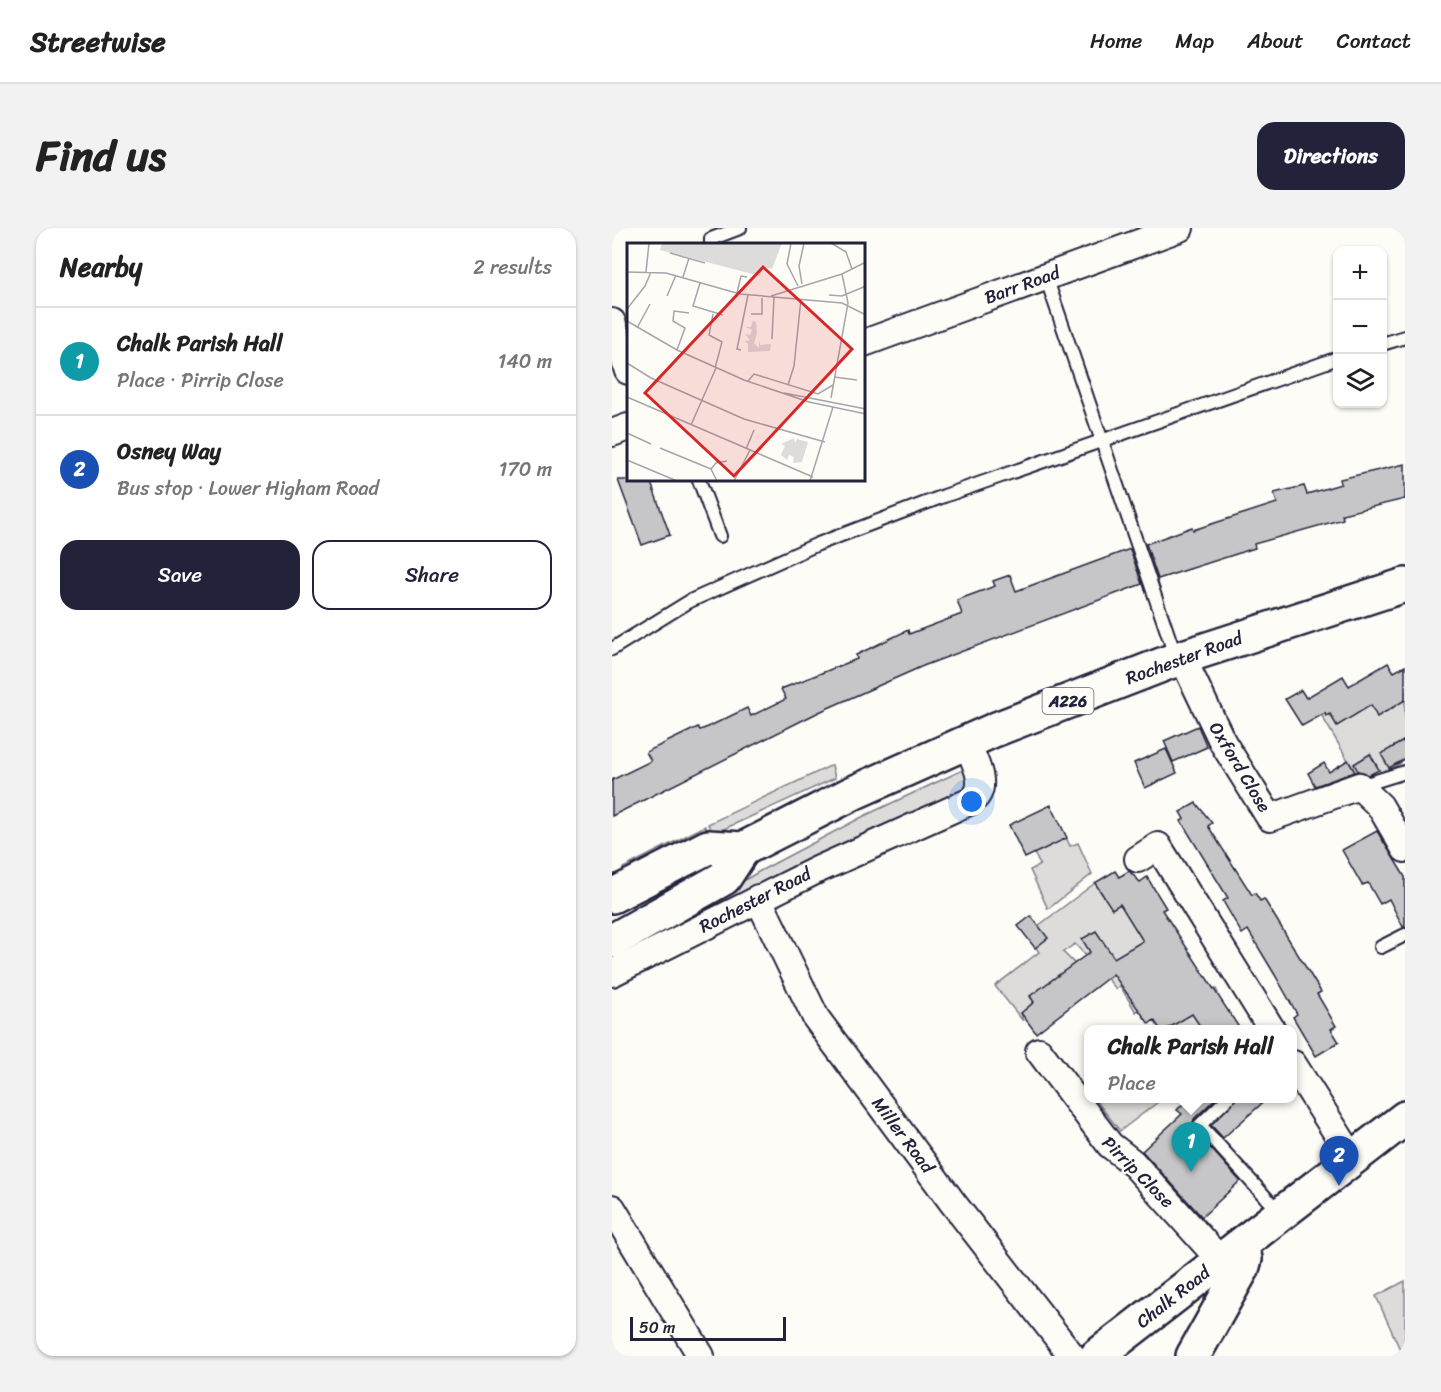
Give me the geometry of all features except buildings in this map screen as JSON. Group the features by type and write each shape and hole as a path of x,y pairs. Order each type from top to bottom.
{"main road":[{"name":"Rochester Road","path":"612,941 724,878 743,849 853,793 966,741 1180,658 1405,585"},
{"path":"612,896 708,847 743,849"},
{"name":"Chalk Road","path":"1097,1356 1405,1118"},
{"path":"1193,1356 1242,1269 1245,1258 1228,1254"}],"street":[{"name":"Barr Road","path":"866,342 1180,228"},
{"path":"612,322 627,367"},
{"path":"612,433 627,427"},
{"name":"Oxford Close","path":"1180,658 1223,743 1270,818 1359,786"},
{"name":"Rochester Road","path":"612,973 758,898 975,799 981,783 966,741"},
{"path":"1359,786 1380,806 1405,849"},
{"path":"1138,859 1158,846 1270,1025"},
{"name":"Miller Road","path":"758,898 816,1018 953,1203 1072,1356"},
{"name":"Pirrip Close","path":"1039,1051 1110,1145 1132,1162 1228,1254"},
{"path":"1297,1070 1352,1157"},
{"path":"612,1208 702,1356"}],"lane":[{"path":"711,243 711,239 740,228"},
{"path":"1046,277 1180,658"},
{"path":"1387,343 1405,337"},
{"path":"612,649 690,602 818,544 944,496 1333,360"},
{"path":"700,482 720,536"},
{"path":"1359,786 1405,772"},
{"path":"1381,947 1405,935"},
{"path":"1223,1103 1200,1125 1269,1201"}],"shaded area":[{"path":"1356,682 1377,716 1393,708 1389,701 1405,692 1405,740 1391,748 1401,763 1382,775 1370,754 1354,764 1361,776 1358,777 1310,696 1313,694 1326,716 1330,714 1337,725"},
{"path":"832,765 835,778 713,834 708,824"},
{"path":"965,769 971,775 969,793 612,966 612,959 760,871 864,816"},
{"path":"1060,824 1070,846 1078,843 1092,874 1048,909 1030,870 1040,865 1031,847 1035,845 1038,852 1050,846"},
{"path":"705,826 710,836 625,872 623,868"},
{"path":"1095,883 1102,894 1116,906 1120,904 1148,938 1141,942 1190,952 1192,955 1161,974 1216,989 1218,993 1193,1009 1200,1025 1157,1025 1160,1024 1147,1005 1136,1012 1120,986 1116,989 1107,978 1114,958 1108,949 1090,960 1075,944 1063,952 1097,986 1092,990 1073,966 1030,997 1034,1002 1021,1013 1023,1021 995,986 1039,952 1031,940 1038,926"},
{"path":"1098,1103 1157,1103 1120,1131"},
{"path":"1405,1281 1405,1356 1400,1356 1402,1354 1376,1296"}],"place":[{"name":"Chalk Parish Hall","path":"1191,1172"},
{"name":"Osney Way","path":"1339,1186"}]}
